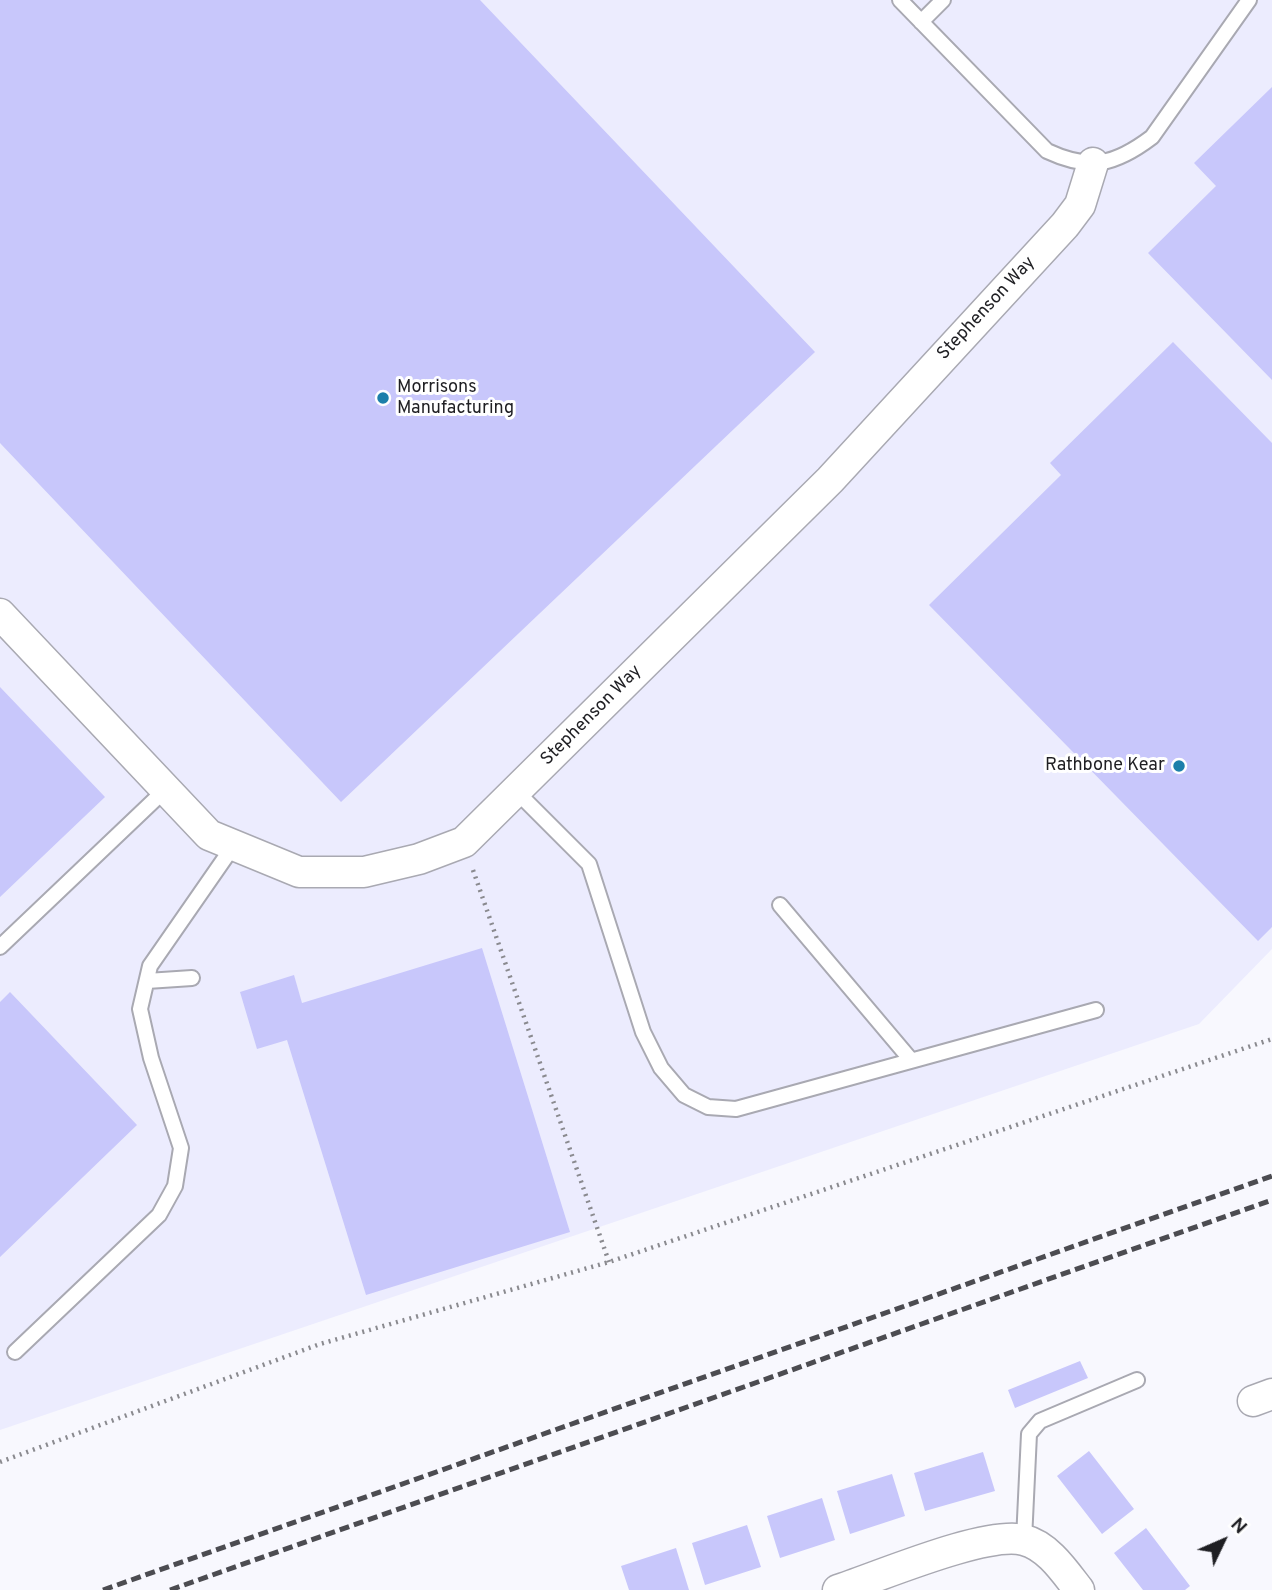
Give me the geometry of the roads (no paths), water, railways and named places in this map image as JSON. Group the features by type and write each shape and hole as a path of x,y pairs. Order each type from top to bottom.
{"street":[{"name":"Stephenson Way","path":"0,614 209,835 299,872 364,872 419,859 464,842 830,480 1065,225 1080,205 1093,163"},
{"path":"838,1590 988,1540 1024,1540 1056,1560 1079,1590"}],"lane":[{"path":"900,0 1047,150 1072,163 1104,163 1132,152 1152,137 1249,0"},
{"path":"921,22 943,0"},
{"path":"0,947 166,789"},
{"path":"516,791 589,864 643,1032 661,1068 684,1096 708,1107 736,1109 1096,1010"},
{"path":"15,1352 159,1215 174,1186 181,1149 151,1058 140,1009 150,967 234,845"},
{"path":"780,905 911,1060"},
{"path":"147,981 192,978"},
{"path":"1024,1540 1029,1434 1040,1421 1138,1380"}],"railway":[{"path":"103,1590 1272,1176"},
{"path":"170,1590 1272,1200"}],"place":[{"name":"Morrisons Manufacturing","path":"383,398"},
{"name":"Rathbone Kear","path":"1179,766"}]}
